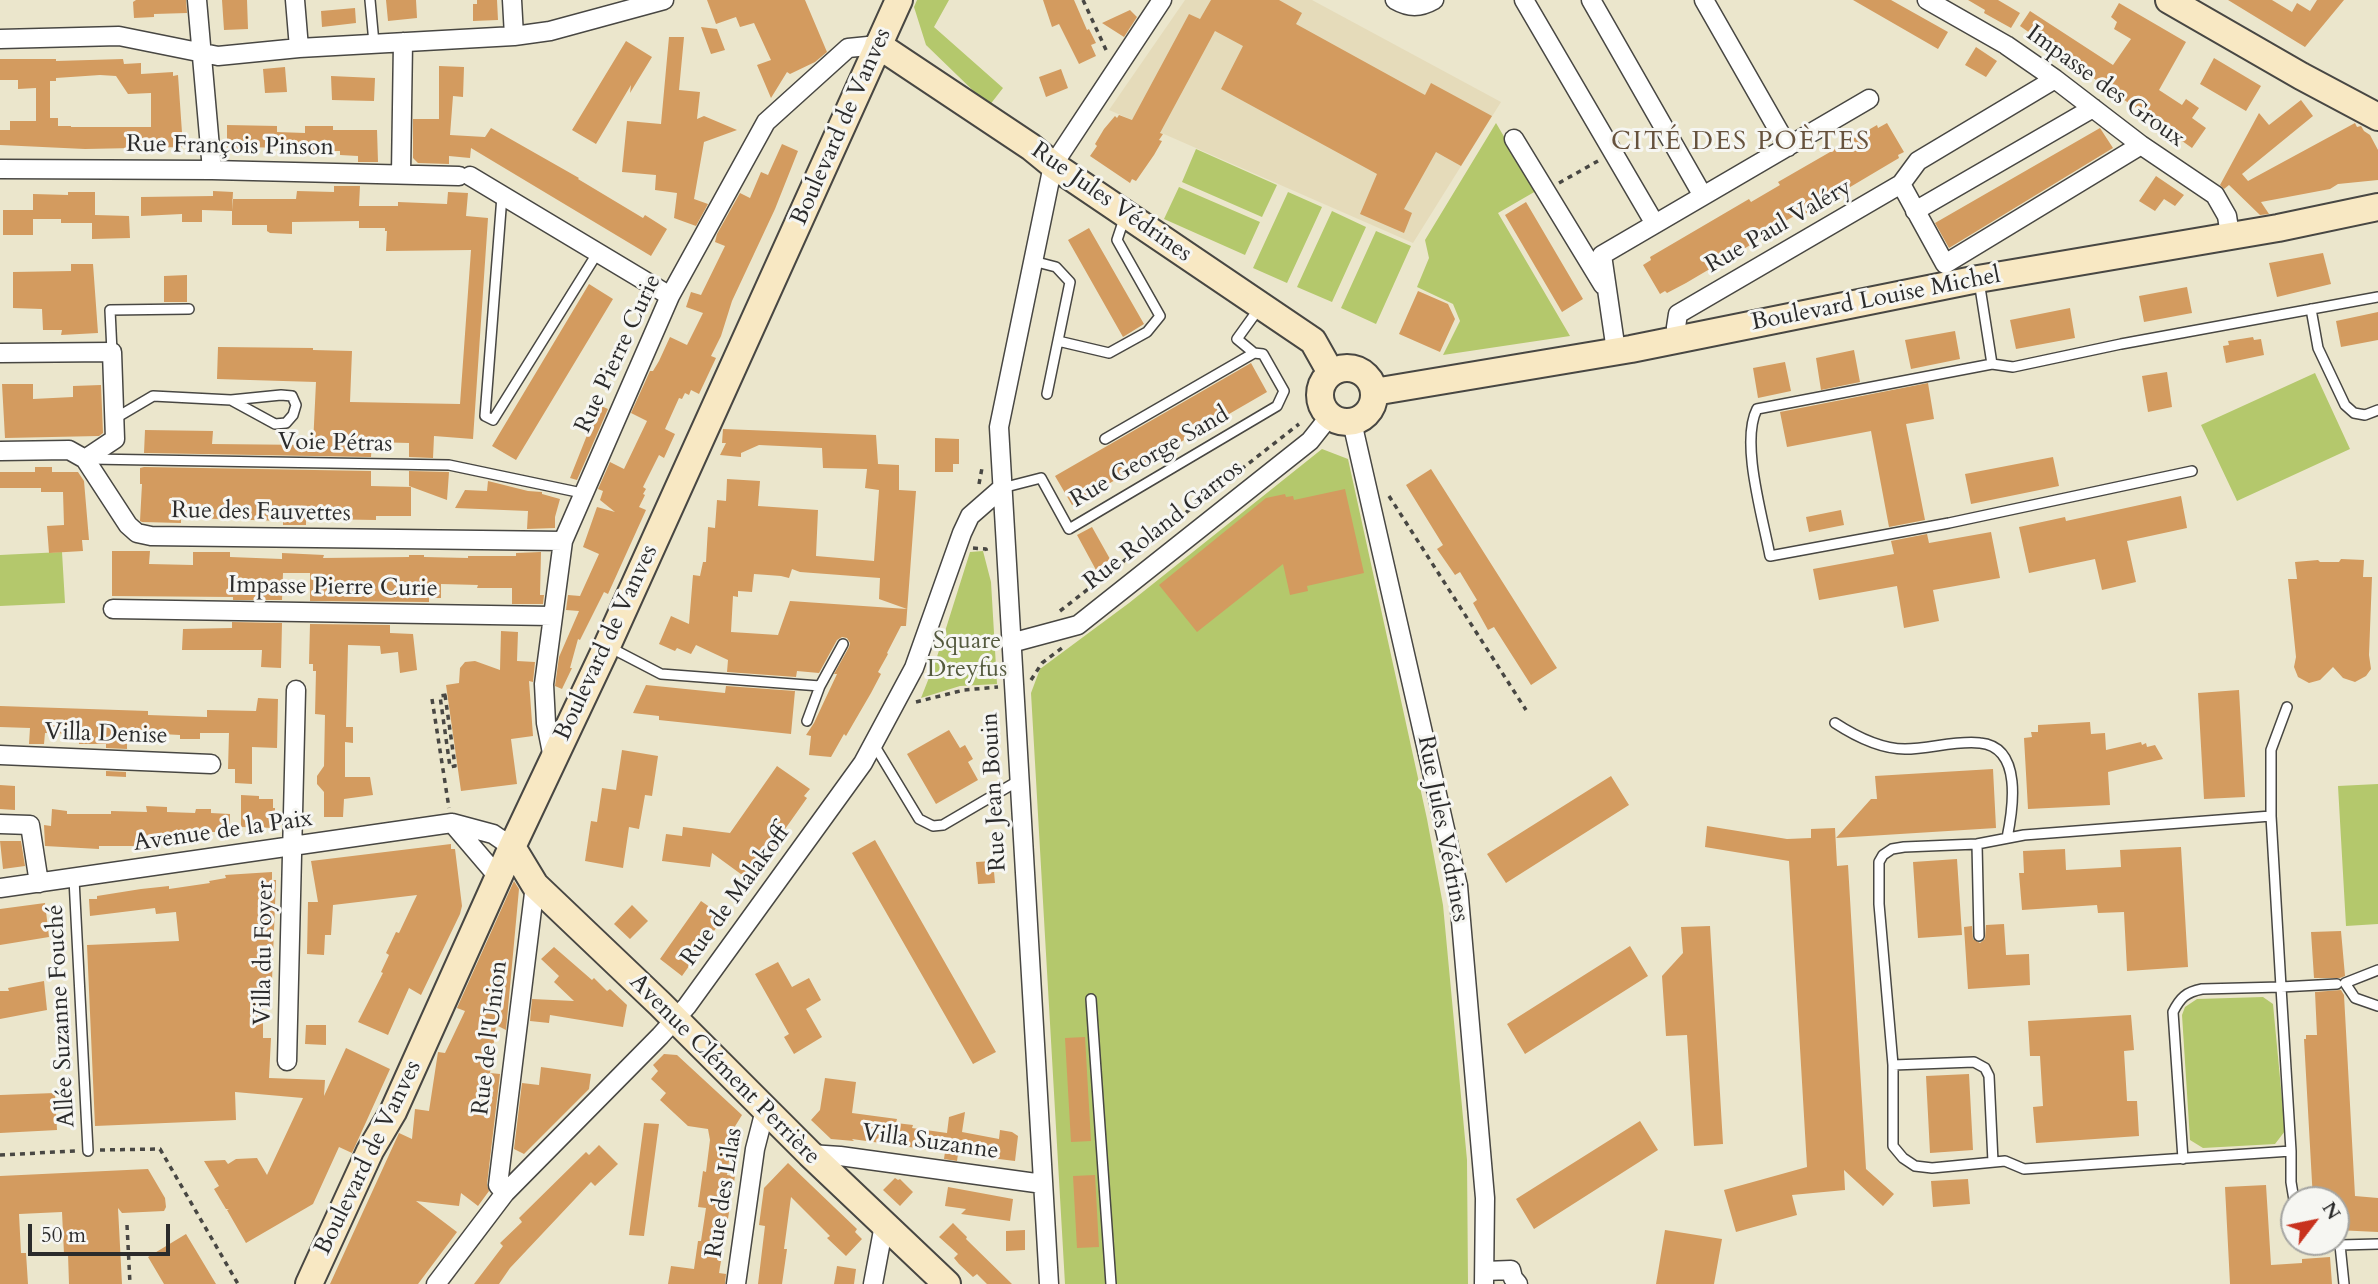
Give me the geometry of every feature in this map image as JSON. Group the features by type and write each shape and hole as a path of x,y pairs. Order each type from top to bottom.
{"street":[{"path":"197,0 212,170"},
{"path":"295,0 299,48"},
{"path":"512,0 514,36"},
{"path":"0,39 119,37 218,56 299,48 514,36 550,31 664,0"},
{"name":"Boulevard de Vanves","path":"309,1284 370,1151 393,1112 899,0"},
{"name":"Rue Jean Bouin","path":"1049,1284 999,426 1053,165 1162,0"},
{"path":"1395,0 1406,7 1427,4 1434,0"},
{"path":"1524,0 1655,224"},
{"path":"1591,0 1703,196"},
{"path":"1704,0 1788,147"},
{"name":"Impasse des Groux","path":"1927,0 2006,45 2141,145 2215,195 2227,216 2230,235"},
{"path":"2169,0 2378,117"},
{"path":"401,174 403,42"},
{"name":"Rue Jules Védrines","path":"878,45 1031,146 1053,165 1313,341 1331,373"},
{"name":"Rue Pierre Curie","path":"553,758 545,723 544,684 563,541 670,296 766,122 848,48 878,45"},
{"path":"2055,79 1918,161 1901,184 1947,274 2141,145"},
{"path":"1616,351 1602,254 1869,99"},
{"path":"1915,211 2093,108"},
{"path":"1514,139 1609,295"},
{"name":"Rue François Pinson","path":"0,169 212,170 465,176 502,194 670,296"},
{"name":"Rue Paul Valéry","path":"1677,340 1678,314 1901,184"},
{"name":"Boulevard Louise Michel","path":"1374,392 1677,340 1947,274 1979,279 2278,228 2378,207"},
{"path":"0,353 112,352 115,439 85,459 69,450 0,451"},
{"path":"1342,368 1356,369 1371,381 1374,392 1374,400 1368,413 1335,415 1320,395 1321,386 1331,373 1342,368"},
{"name":"Rue Jules Védrines","path":"1335,415 1369,496 1458,886 1485,1198 1485,1277"},
{"name":"Rue Roland Garros","path":"1011,643 1077,625 1310,441 1335,415"},
{"name":"Rue des Fauvettes","path":"85,459 128,526 137,533 151,536 563,541"},
{"name":"Rue de Malakoff","path":"436,1284 505,1193 675,1020 863,763 914,668 970,516 1002,488"},
{"name":"Impasse Pierre Curie","path":"113,610 552,616"},
{"name":"Villa du Foyer","path":"287,1061 296,690"},
{"name":"Villa Denise","path":"0,755 211,764"},
{"path":"452,823 499,878"},
{"name":"Avenue de la Paix","path":"0,888 452,823 493,834 512,847"},
{"path":"0,824 30,824 39,883"},
{"name":"Avenue Clément Perrière","path":"512,847 535,885 765,1111 947,1284"},
{"name":"Rue de l'Union","path":"505,1193 498,1185 535,885"},
{"name":"Rue des Lilas","path":"736,1284 755,1149 765,1111"},
{"name":"Villa Suzanne","path":"810,1154 1043,1184"},
{"path":"873,1284 884,1225"},
{"path":"1485,1277 1514,1277"}],"lane":[{"path":"370,0 374,43"},
{"path":"502,194 485,416 493,420 598,252"},
{"path":"1058,341 1109,353 1147,332 1160,316 1117,240 1126,214"},
{"path":"1033,261 1056,267 1070,282 1047,394"},
{"path":"1979,279 1992,364"},
{"path":"2192,471 1950,523 1770,556 1749,434 1756,409 1992,364 2013,367 2121,344 2378,297"},
{"name":"Rue George Sand","path":"1002,488 1041,478 1069,529 1277,406 1284,391 1263,354 1254,353 1237,339 1261,305"},
{"path":"112,352 110,310 189,309"},
{"path":"2311,309 2318,348 2345,405 2354,413 2365,415 2378,410"},
{"name":"Rue George Sand","path":"1105,439 1254,353"},
{"path":"114,419 153,396 231,400 281,395 292,396 296,405 293,415 286,423 275,424 231,400"},
{"name":"Voie Pétras","path":"85,459 449,465 582,493"},
{"path":"807,721 820,686 843,644"},
{"path":"607,646 661,674 820,686"},
{"path":"2287,707 2271,750 2271,816 2292,1186"},
{"path":"1835,723 1853,735 1902,749 1980,743 1998,747 2006,758 2012,786 2013,807 2007,838"},
{"path":"873,743 919,819 933,826 943,825 1018,781"},
{"path":"2271,816 2025,835 1977,844 1892,849 1883,855 1879,862 1879,904 1893,1065 1893,1146 1903,1158 1915,1166 1932,1168 2005,1161 2024,1169 2291,1150"},
{"path":"1977,844 1979,936"},
{"name":"Allée Suzanne Fouché","path":"74,879 88,1151"},
{"path":"2378,970 2345,983 2355,998 2378,1006"},
{"path":"2183,1159 2174,1012 2179,999 2189,991 2202,989 2337,984"},
{"path":"1091,999 1111,1284"},
{"path":"1893,1065 1974,1062 1985,1068 1989,1076 1993,1162"},
{"path":"2350,1244 2378,1244"},
{"path":"2341,1256 2344,1284"}],"path":[{"path":"1083,0 1115,69"},
{"path":"1546,191 1613,152"},
{"path":"1050,613 1059,611 1335,415"},
{"path":"1369,496 1386,492 1525,710"},
{"path":"916,702 964,690 1003,687"},
{"path":"446,695 455,766 450,767 443,718 440,696 446,695"},
{"path":"432,699 452,823"},
{"path":"435,720 443,718"},
{"path":"0,1155 160,1149 238,1284"},
{"path":"127,1225 130,1284"}],"shaded area":[{"path":"1185,0 1312,0 1501,102 1413,243 1109,110"}],"green space":[{"path":"917,0 949,0 934,27 1003,88 989,106 926,45 914,7"},
{"path":"1496,123 1536,191 1498,213 1570,336 1443,355 1460,321 1453,304 1417,287 1429,258 1425,240"},
{"path":"1196,149 1277,185 1262,217 1182,182"},
{"path":"1179,187 1260,222 1245,255 1164,219"},
{"path":"1288,192 1322,207 1287,283 1253,268"},
{"path":"1332,211 1366,227 1332,302 1297,287"},
{"path":"1376,231 1411,246 1376,324 1341,308"},
{"path":"2315,373 2350,449 2237,501 2201,425"},
{"path":"1322,449 1348,459 1427,819 1443,905 1467,1160 1468,1284 1065,1284 1031,693 1040,669 1129,603"},
{"name":"Square Dreyfus","path":"983,551 991,582 997,684 960,686 921,698 936,660 970,552"},
{"path":"62,552 65,603 0,606 0,555"},
{"path":"2378,784 2378,924 2346,926 2338,786"},
{"path":"2263,997 2273,1004 2285,1131 2275,1144 2203,1148 2190,1140 2182,1015 2185,1007 2197,999"}],"building":[{"path":"186,0 187,13 154,14 154,17 134,18 133,2"},
{"path":"222,0 247,0 248,29 224,30"},
{"path":"386,0 416,0 417,18 388,21"},
{"path":"477,0 497,0 498,20 473,21 473,4 477,4"},
{"path":"707,0 805,0 827,52 815,62 790,74 787,72 771,98 757,65 771,60 754,23 740,27 736,17 716,24"},
{"path":"1043,0 1074,0 1096,43 1091,45 1096,56 1079,64 1059,24 1052,27"},
{"path":"1211,0 1279,0 1302,13 1296,24 1425,95 1431,83 1492,116 1461,166 1436,152 1404,209 1412,213 1404,233 1360,214 1377,174 1221,89 1243,46 1215,31 1160,133 1163,134 1159,140 1162,141 1136,181 1132,179 1130,183 1090,156 1097,146 1095,144 1115,116 1132,120 1189,14 1200,19"},
{"path":"1853,0 1891,0 1948,32 1938,49"},
{"path":"1968,0 1998,0 2020,13 2011,28 1984,13 1985,10"},
{"path":"2228,0 2272,0 2292,12 2297,3 2310,11 2317,0 2344,0 2305,47"},
{"path":"2119,3 2186,42 2159,90 2182,105 2186,99 2199,108 2192,118 2206,128 2192,148 2020,26 2030,11 2113,65 2131,39 2114,29 2117,22 2111,17"},
{"path":"355,8 356,23 322,27 321,11"},
{"path":"1130,10 1137,17 1124,37 1102,23"},
{"path":"701,27 717,29 725,50 711,54"},
{"path":"669,37 684,37 679,90 700,92 697,119 704,116 737,130 704,142 694,199 708,204 696,226 674,218 677,193 655,190 656,175 622,172 627,121 661,124"},
{"path":"626,41 652,57 630,93 631,85 596,144 572,130"},
{"path":"1976,47 1997,61 1986,77 1965,65"},
{"path":"2214,58 2261,86 2246,111 2200,84"},
{"path":"0,59 123,59 124,64 141,63 141,74 173,72 173,76 178,75 183,147 85,149 0,145 0,130 10,130 10,121 36,121 36,88 18,89 18,80 0,80","holes":["116,76 128,94 151,93 151,127 58,126 58,118 50,118 50,81 56,81 56,78"]},
{"path":"439,66 464,67 463,97 453,96 450,135 485,137 491,128 643,218 645,215 667,229 651,256 471,148 470,158 449,156 449,164 418,163 413,158 413,119 439,119"},
{"path":"285,67 287,92 265,93 263,69"},
{"path":"1061,69 1068,88 1046,97 1039,77"},
{"path":"331,76 375,78 374,101 332,100"},
{"path":"2301,100 2313,116 2242,174 2248,181 2355,123 2370,135 2378,150 2378,180 2338,184 2330,189 2261,202 2269,214 2260,215 2229,185 2224,189 2220,185 2259,113 2269,125"},
{"path":"1887,123 1904,152 1898,155 1899,158 1798,218 1796,215 1768,231 1769,234 1686,283 1660,294 1643,265 1651,260 1650,257 1749,199 1751,202 1780,185 1778,182 1877,125 1878,128"},
{"path":"227,125 277,126 277,132 305,133 305,126 333,126 333,130 377,130 378,162 358,162 358,156 340,155 340,151 280,154 280,148 248,147 248,152 227,152"},
{"path":"2100,128 2113,148 1949,248 1935,223"},
{"path":"782,144 798,151 775,209 732,301 721,336 711,356 716,358 699,394 691,390 689,395 685,393 682,399 679,398 665,429 675,434 664,458 659,455 643,487 646,489 643,494 645,495 639,507 646,510 608,594 604,592 580,640 578,639 572,668 562,689 555,686 559,657 579,611 566,610 568,595 580,596 599,554 583,547 597,507 615,512 600,500 603,491 598,489 610,462 624,469 647,421 631,413 650,371 653,371 659,361 670,337 687,345 703,313 686,307 691,292 701,295 725,246 715,242 717,234 740,193 750,198 761,172 768,175"},
{"path":"2156,176 2184,195 2175,206 2164,199 2155,211 2139,201"},
{"path":"334,186 360,186 359,206 398,206 398,202 447,204 448,192 468,193 466,216 488,218 473,439 434,436 433,458 409,457 409,443 372,442 371,457 144,453 145,430 213,431 212,444 313,445 316,382 217,379 218,347 352,351 350,402 460,404 471,250 386,251 385,228 359,228 359,221 292,222 292,234 270,233 267,231 267,225 232,225 232,199 296,199 297,191 334,192"},
{"path":"213,191 233,192 232,211 202,210 202,222 182,222 182,214 141,216 141,197 213,196"},
{"path":"68,192 95,192 95,215 129,216 130,238 92,239 92,223 61,223 61,219 33,219 33,235 3,235 3,210 33,210 33,194 68,195"},
{"path":"1526,202 1583,299 1562,312 1505,215"},
{"path":"1089,228 1144,324 1123,337 1068,240"},
{"path":"2323,253 2331,284 2277,297 2269,263"},
{"path":"71,264 93,264 98,333 61,335 62,330 43,330 42,309 13,308 13,272 71,271"},
{"path":"187,275 187,302 164,302 164,276"},
{"path":"589,284 613,299 516,460 492,446"},
{"path":"2187,287 2192,313 2144,322 2139,296"},
{"path":"1418,291 1448,304 1455,319 1440,352 1399,334"},
{"path":"2070,308 2075,338 2016,349 2010,320"},
{"path":"2378,312 2378,340 2341,347 2336,321"},
{"path":"1955,331 1960,359 1911,369 1905,340"},
{"path":"2253,337 2254,340 2261,339 2264,355 2226,363 2223,346 2229,345 2228,341"},
{"path":"1854,350 1860,382 1821,390 1816,358"},
{"path":"1785,362 1791,391 1758,398 1753,368"},
{"path":"1251,363 1267,392 1072,505 1055,476"},
{"path":"2167,372 2172,407 2148,412 2142,376"},
{"path":"1928,383 1934,419 1906,424 1925,520 1889,527 1871,431 1787,447 1780,412"},
{"path":"2,384 33,384 33,399 73,397 73,386 101,385 103,433 99,436 5,438"},
{"path":"599,405 608,409 577,480 570,478"},
{"path":"723,429 876,435 878,464 899,465 899,490 916,491 906,626 901,626 878,672 881,674 871,693 831,757 809,755 811,736 806,735 849,647 847,638 837,640 819,673 797,671 796,677 727,672 728,660 696,645 691,654 659,644 671,616 689,624 693,575 700,576 703,562 706,562 708,527 715,528 717,500 726,501 727,479 760,481 758,506 818,510 816,556 874,561 879,490 865,488 867,469 823,468 822,448 759,445 741,453 741,457 720,455 726,443 722,443","holes":["792,569 800,572 880,578 879,599 907,609 790,601 778,635 731,632 733,596 738,597 738,591 752,592 754,574 789,578"]},
{"path":"935,438 959,439 959,464 953,464 953,472 935,472"},
{"path":"2053,457 2059,486 1971,504 1965,474"},
{"path":"35,467 52,467 52,472 78,472 84,481 89,540 82,540 83,551 49,553 47,526 64,525 63,492 41,492 41,488 0,488 0,472 35,472"},
{"path":"140,468 371,471 371,486 411,487 411,516 376,516 376,520 306,520 306,525 283,525 283,521 181,518 181,523 142,522"},
{"path":"1431,469 1557,668 1531,685 1494,627 1488,630 1473,603 1477,600 1460,572 1455,575 1437,549 1443,545 1406,485"},
{"path":"409,471 449,472 447,500 409,486"},
{"path":"488,481 542,492 560,499 555,528 527,529 528,511 455,508 465,490 487,491"},
{"path":"1345,489 1364,573 1307,586 1308,591 1290,595 1283,564 1197,632 1159,585 1266,498 1285,494 1286,497 1293,496 1294,500"},
{"path":"2181,496 2187,528 2127,541 2136,582 2102,590 2095,559 2029,573 2019,527 2065,517 2066,521"},
{"path":"1841,510 1844,525 1809,532 1806,517"},
{"path":"1092,527 1110,559 1096,570 1077,535"},
{"path":"1991,532 2000,578 1933,590 1939,621 1904,628 1897,586 1819,600 1813,569 1894,554 1891,541 1927,534 1929,543"},
{"path":"112,551 150,551 149,564 193,565 193,552 230,552 230,557 282,559 282,553 324,555 323,558 424,555 468,558 541,552 540,595 544,595 543,604 512,604 512,588 441,584 441,598 429,598 429,602 310,601 310,573 283,573 282,600 112,596"},
{"path":"2341,559 2364,560 2363,577 2372,577 2369,655 2371,669 2366,676 2355,682 2343,678 2333,667 2320,680 2309,683 2298,677 2294,667 2296,657 2288,579 2297,579 2295,562 2339,562"},
{"path":"232,622 282,623 281,668 261,667 262,650 182,650 183,629 232,628"},
{"path":"310,624 390,625 390,633 413,634 417,670 400,673 398,652 381,654 380,646 348,645 346,727 353,727 353,743 345,742 345,777 370,777 373,795 344,799 343,817 324,817 324,792 317,784 317,776 324,766 325,715 315,714 316,671 313,671 313,664 309,664"},
{"path":"501,631 518,632 517,661 535,662 533,682 529,681 533,736 511,739 517,784 461,791 446,685 459,683 460,668 465,662 475,661 500,670"},
{"path":"646,685 725,693 726,686 795,691 791,734 659,720 659,716 633,713"},
{"path":"2239,690 2245,797 2204,799 2198,693"},
{"path":"258,698 278,699 277,748 252,747 252,784 235,783 235,769 228,769 229,733 200,733 200,739 180,739 180,735 143,733 143,742 127,741 127,749 106,748 106,744 79,744 79,734 45,733 44,744 29,744 30,728 0,727 0,706 148,711 148,715 207,717 207,710 256,711"},
{"path":"2090,722 2091,734 2105,733 2106,750 2141,742 2142,745 2146,743 2147,747 2155,745 2163,759 2108,772 2110,805 2028,809 2024,738 2032,737 2031,732 2038,732 2038,725"},
{"path":"949,730 960,748 965,745 973,759 968,762 978,780 936,804 907,754"},
{"path":"622,750 658,756 652,796 645,795 639,829 629,827 623,868 585,861 591,821 597,822 602,788 616,790"},
{"path":"777,766 810,789 804,796 807,798 749,880 712,853 710,867 662,861 666,834 682,836 683,827 730,833"},
{"path":"1993,769 1996,828 1836,838 1871,799 1877,799 1875,776"},
{"path":"106,771 126,772 126,777 106,776"},
{"path":"1611,776 1629,805 1506,883 1487,854"},
{"path":"0,785 15,786 15,810 0,809"},
{"path":"241,795 273,799 275,828 241,827"},
{"path":"146,806 167,807 167,812 195,813 196,809 211,809 211,813 230,814 230,829 220,829 221,832 184,832 184,838 143,836 143,843 139,843 139,846 99,846 99,849 45,846 44,825 51,826 52,809 67,811 67,814 111,814 111,811 147,812"},
{"path":"1707,826 1787,839 1811,838 1811,829 1835,828 1837,866 1848,865 1866,1169 1894,1194 1883,1206 1844,1170 1845,1190 1792,1195 1797,1215 1736,1232 1724,1190 1807,1167 1789,861 1705,847"},
{"path":"875,840 996,1052 973,1064 852,853"},
{"path":"0,841 21,841 25,866 3,869"},
{"path":"451,844 451,849 455,849 462,906 460,914 421,995 409,988 388,1035 358,1022 383,973 381,972 389,955 386,953 417,895 333,905 331,935 325,935 324,955 307,954 308,902 318,902 311,861"},
{"path":"2181,847 2188,967 2127,971 2124,912 2098,913 2097,905 2022,910 2019,873 2024,873 2023,851 2065,849 2066,870 2121,867 2120,850"},
{"path":"1957,859 1962,935 1918,938 1913,862"},
{"path":"993,861 995,883 978,884 976,862"},
{"path":"272,872 272,880 276,880 271,1005 263,1005 263,1038 271,1038 269,1078 325,1080 324,1096 346,1048 390,1069 352,1153 339,1147 313,1204 246,1243 227,1210 229,1209 226,1209 214,1189 219,1186 204,1161 225,1160 228,1164 236,1159 257,1158 267,1175 303,1098 235,1092 236,1120 95,1126 87,945 179,941 176,912 156,914 155,908 90,916 89,899 141,889 169,886 169,889 210,883 209,881 226,878 225,875"},
{"path":"514,881 519,889 506,1030 496,1025 490,1073 500,1074 487,1184 489,1191 478,1206 461,1193 459,1206 416,1201 457,1232 418,1284 330,1284 399,1133 412,1139 415,1109 429,1111 438,1052 445,1053 465,1011 457,1008"},
{"path":"701,901 724,917 682,976 660,959"},
{"path":"45,903 49,937 0,945 0,909"},
{"path":"632,905 648,921 630,939 614,924"},
{"path":"2004,924 2006,955 2029,954 2030,985 1968,989 1964,927 1972,926 1973,939 1980,943 1985,939 1986,925"},
{"path":"1710,926 1723,1144 1694,1146 1687,1035 1666,1036 1662,976 1683,953 1681,927"},
{"path":"2341,931 2345,976 2314,978 2311,932"},
{"path":"1630,946 1648,976 1525,1054 1507,1024"},
{"path":"554,947 592,980 594,978 607,991 610,989 627,1005 623,1027 550,1015 549,1023 530,1021 532,999 574,1001 554,982 559,976 541,959"},
{"path":"778,962 792,987 809,978 821,1000 806,1009 822,1037 794,1054 784,1037 789,1034 755,974"},
{"path":"44,981 47,1010 0,1019 0,991"},
{"path":"2341,990 2344,995 2355,1196 2378,1198 2378,1232 2350,1231 2350,1186 2312,1186 2304,1039 2306,1035 2317,1035 2315,992"},
{"path":"2131,1015 2134,1050 2124,1051 2127,1101 2137,1101 2139,1136 2036,1143 2033,1107 2043,1106 2040,1056 2030,1056 2028,1021"},
{"path":"306,1025 326,1025 326,1045 305,1044"},
{"path":"1085,1037 1091,1141 1071,1142 1065,1038"},
{"path":"664,1054 677,1055 742,1115 734,1128 727,1175 735,1176 719,1273 726,1274 725,1284 668,1284 671,1266 694,1269 706,1208 698,1207 710,1140 708,1129 688,1126 660,1100 666,1093 651,1079 658,1071 653,1065"},
{"path":"541,1067 591,1074 589,1089 524,1154 514,1149 522,1083 539,1085"},
{"path":"1969,1074 1973,1150 1930,1153 1926,1076"},
{"path":"825,1078 856,1082 852,1113 897,1119 896,1123 913,1125 912,1128 947,1133 949,1117 965,1112 962,1132 999,1139 1000,1130 1012,1132 1018,1136 1015,1161 958,1154 957,1161 944,1159 945,1152 852,1139 854,1141 831,1139 811,1120 820,1110"},
{"path":"55,1093 57,1130 0,1133 0,1095"},
{"path":"1640,1121 1658,1150 1534,1229 1516,1199"},
{"path":"644,1123 659,1124 644,1236 629,1235"},
{"path":"599,1145 618,1164 595,1186 591,1182 510,1268 499,1284 474,1284 503,1246 500,1243 522,1222 519,1218 586,1152 589,1155"},
{"path":"788,1163 857,1229 855,1232 862,1239 846,1256 791,1197 782,1284 758,1284 765,1226 759,1225 764,1188"},
{"path":"148,1169 165,1198 166,1207 164,1211 122,1213 118,1208 122,1284 69,1284 62,1212 19,1214 21,1253 26,1253 28,1284 0,1284 0,1176"},
{"path":"1095,1175 1099,1247 1077,1248 1073,1176"},
{"path":"895,1178 900,1179 913,1192 900,1206 883,1190"},
{"path":"1968,1179 1970,1204 1933,1207 1931,1181"},
{"path":"2266,1185 2271,1265 2302,1263 2302,1259 2330,1257 2332,1284 2230,1284 2225,1187"},
{"path":"948,1187 1013,1199 1010,1221 961,1214 966,1209 945,1206"},
{"path":"953,1223 1012,1284 987,1284 977,1274 973,1277 959,1264 954,1258 958,1254 939,1237"},
{"path":"1025,1230 1025,1250 1006,1251 1006,1231"},
{"path":"1665,1230 1722,1239 1714,1284 1656,1284"},
{"path":"186,1234 216,1284 164,1284 148,1257"},
{"path":"837,1266 856,1269 854,1284 834,1284"}],"district":[{"name":"CITÉ DES POÈTES","path":"1741,143"}]}
